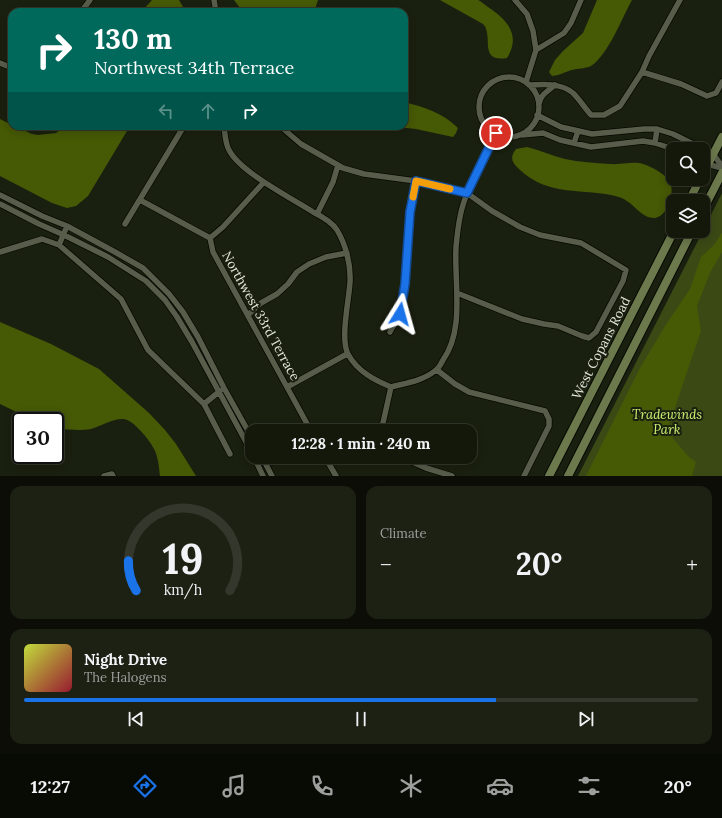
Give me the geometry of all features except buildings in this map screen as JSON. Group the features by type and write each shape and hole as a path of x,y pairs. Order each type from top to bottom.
{"main road":[{"path":"710,158 722,136"},
{"path":"710,196 722,173"},
{"name":"West Copans Road","path":"549,476 670,238"},
{"path":"568,476 688,238"}],"street":[{"path":"515,0 527,14 533,31 536,50 528,84"},
{"path":"536,50 564,33 571,23 581,0"},
{"path":"528,84 565,87 574,94 592,115 604,116 620,106 642,72 649,56 680,0"},
{"path":"642,72 681,84 707,96 716,93 722,82"},
{"path":"539,106 534,91 528,84 518,78 510,77 501,78 494,81 486,88 481,96 479,106 480,114 486,125 496,133 509,136 543,133 560,140 591,147 643,141 666,147"},
{"path":"516,136 533,124 537,115 540,100 544,94 555,85"},
{"path":"537,115 561,127 592,134 657,129 673,134 713,154 722,167"},
{"path":"655,143 657,129"},
{"path":"125,224 182,130"},
{"path":"225,130 228,148 234,159 264,182 337,228 347,253 350,280 344,336 347,354 360,369 375,380 390,387 410,383 426,377 437,370 447,355 453,338 456,316 456,248 460,215 467,193 496,133"},
{"path":"285,130 301,144 343,168 364,174 416,181 467,193 492,211 520,227 540,235 581,243 626,270 623,281 596,332 589,338 558,326 522,319 457,293"},
{"path":"574,143 578,131"},
{"path":"317,214 333,182 338,165"},
{"path":"710,165 722,167"},
{"path":"390,332 400,314 405,284 410,212 416,181"},
{"path":"140,200 210,238 223,227 264,182"},
{"path":"0,195 42,216 67,226 143,268 169,294 183,312 198,337 221,390 245,439"},
{"path":"0,204 38,224 108,257 146,280 165,300 177,317 245,427"},
{"path":"59,245 67,226"},
{"path":"0,252 42,238 59,245 121,299 148,350 204,404 230,454"},
{"name":"Northwest 33rd Terrace","path":"210,238 213,252 307,424"},
{"path":"248,315 261,303 277,294 288,284 297,272 309,264 326,257 347,253"},
{"path":"287,386 347,354"},
{"path":"437,370 455,384 469,392 545,410 549,419 549,426 524,476"},
{"path":"382,424 390,387"},
{"path":"204,404 221,390"},
{"path":"258,464 264,476"},
{"path":"266,464 272,476"},
{"path":"329,464 336,476"},
{"path":"417,464 452,476"},
{"path":"104,476 112,474 113,476"}],"green space":[{"name":"Tradewinds Park","path":"722,193 722,476 578,476 699,238 710,238 710,217"}],"shaded area":[{"path":"152,0 179,0 184,8 145,8"},
{"path":"234,0 318,0 315,8 240,8"},
{"path":"440,0 478,0 501,17 510,29 512,36 513,43 507,58 493,57 490,54 486,28 483,24"},
{"path":"597,0 632,0 609,45 597,61 589,67 574,69 552,76 549,72 555,60 583,33"},
{"path":"408,103 440,114 458,128 453,137 408,128"},
{"path":"0,119 8,123 8,130 24,130 38,135 56,133 60,130 128,130 88,196 76,206 67,208 52,203 0,176"},
{"path":"527,147 560,158 576,161 614,164 635,163 646,165 666,176 666,186 671,186 671,194 666,194 666,210 660,216 650,218 641,213 629,202 619,197 554,188 542,184 530,178 514,164 512,157 516,149"},
{"path":"722,232 722,252 710,273 697,306 701,331 667,431 688,456 696,462 692,476 586,476 641,366 690,289 701,257 715,244"},
{"path":"0,322 51,344 99,369 149,413 165,430 176,444 196,476 160,476 157,458 152,445 141,431 128,420 120,419 107,422 87,430 64,429 64,412 16,412 0,404"}],"slow traffic":[{"path":"413,197 416,181 450,189"}],"route":[{"path":"400,314 405,284 410,212 416,181 467,193 496,133"}]}
